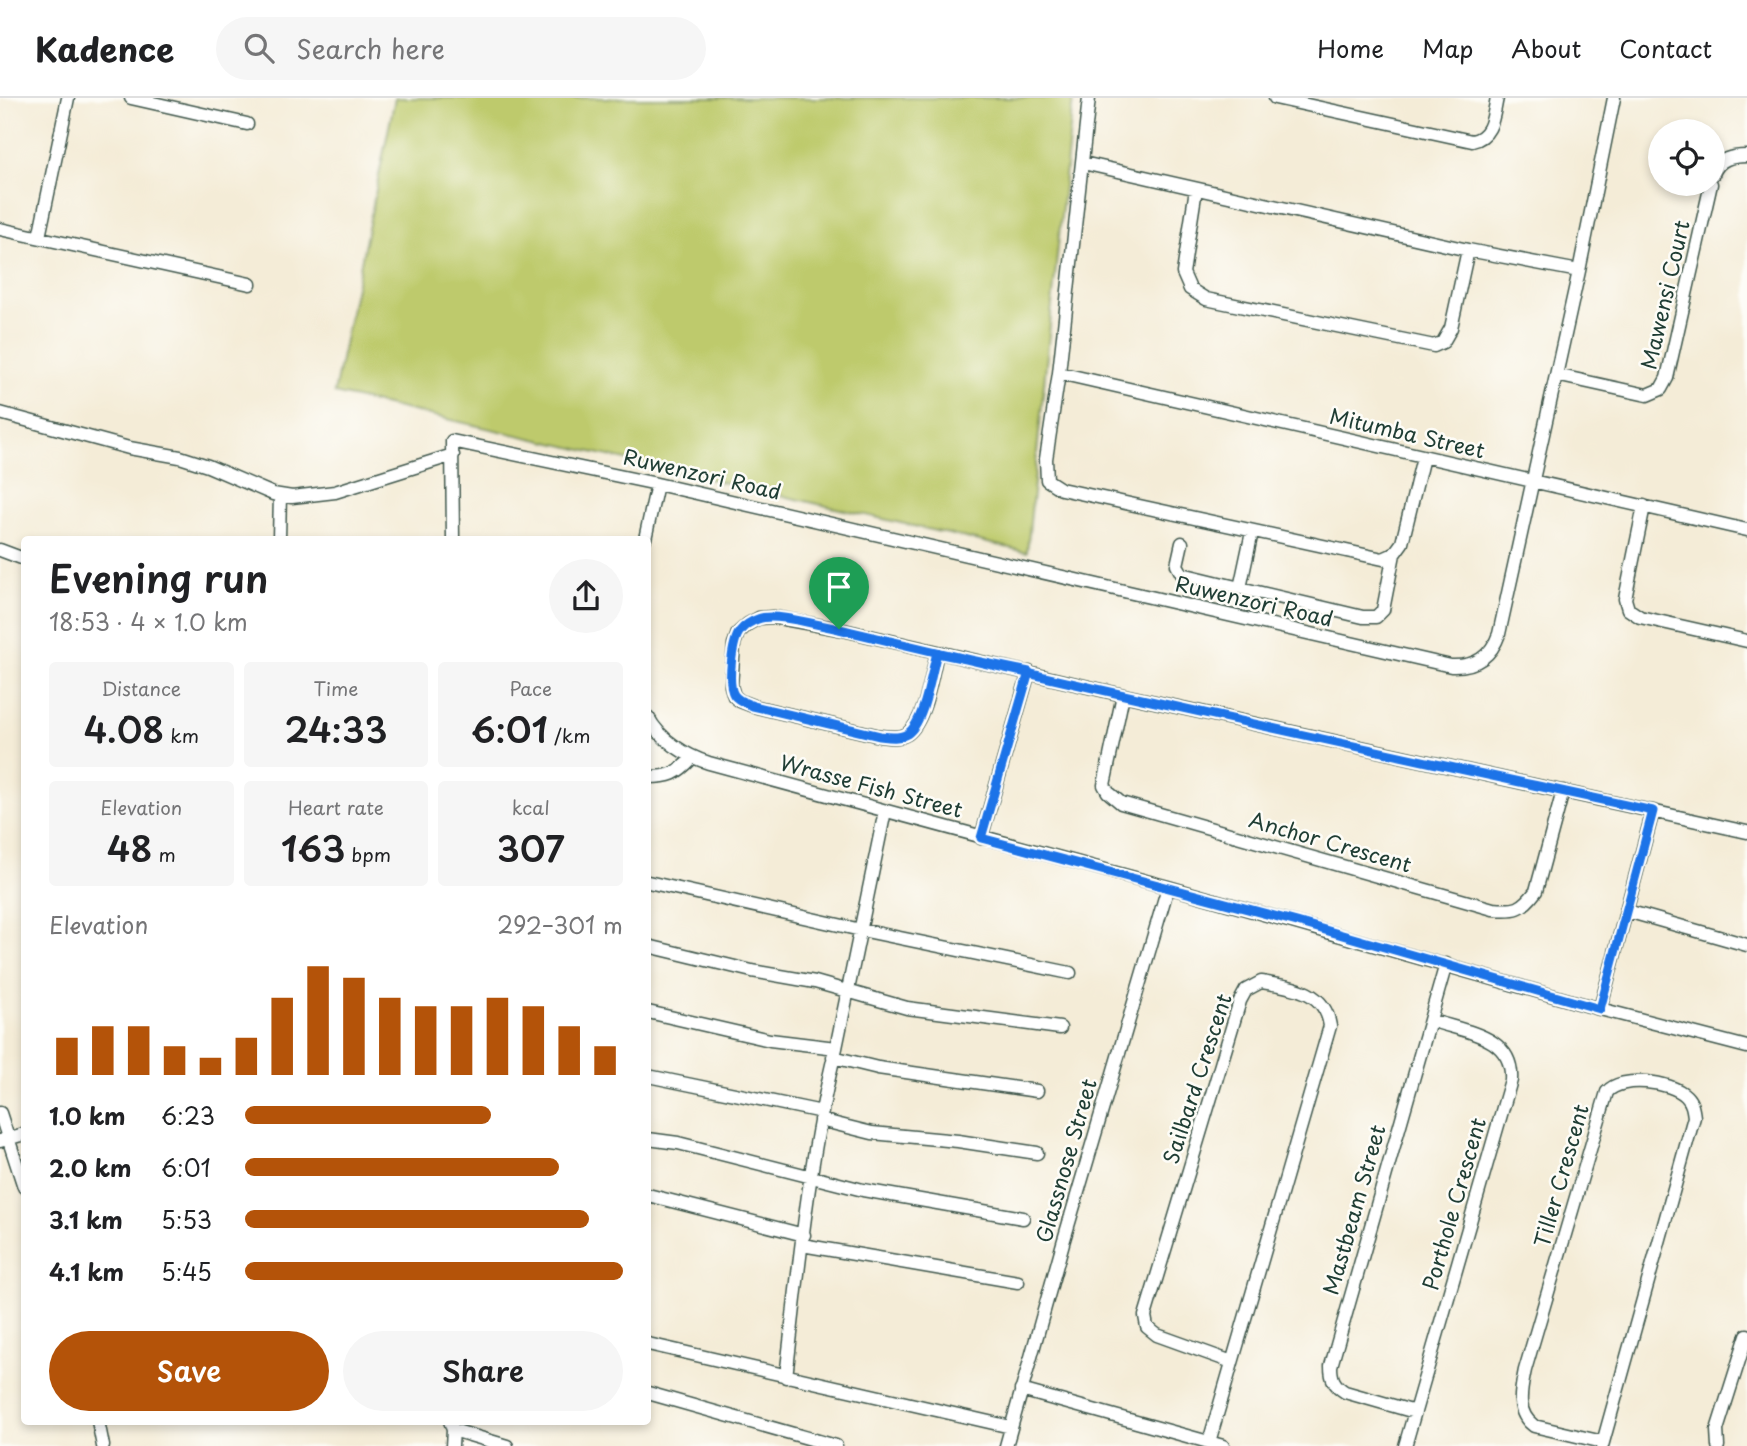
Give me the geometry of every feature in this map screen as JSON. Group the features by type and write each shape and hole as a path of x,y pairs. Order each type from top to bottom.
{"street":[{"path":"39,237 68,98"},
{"path":"131,98 247,124"},
{"path":"1089,98 1059,373 1046,459 1047,480 1061,489 1386,559 1394,554 1402,543 1423,457"},
{"path":"1275,98 1472,141 1480,139 1488,131 1497,98"},
{"name":"Ruwenzori Road","path":"453,455 452,441 657,484 1459,667 1480,660 1492,650 1496,642 1579,271 1614,98"},
{"path":"1725,159 1747,156"},
{"path":"1083,163 1468,250 1579,271"},
{"path":"1196,189 1183,273 1189,289 1206,299 1434,346 1443,342 1451,328 1468,250"},
{"name":"Mawensi Court","path":"1556,375 1647,395 1661,389 1667,378 1708,196"},
{"path":"0,229 250,284"},
{"name":"Mitumba Street","path":"1059,373 1747,530"},
{"path":"0,413 117,445 180,457 280,495 312,496 335,492 453,455 453,536"},
{"path":"646,536 657,484"},
{"path":"279,536 280,495"},
{"path":"1644,506 1625,599 1628,610 1640,617 1747,641"},
{"path":"1240,588 1252,532"},
{"path":"1182,543 1177,565 1182,574 1351,614 1376,617 1383,610 1394,554"},
{"path":"0,550 21,558"},
{"path":"937,653 920,716 906,735 897,737 880,736 753,706 740,701 731,686 738,632 759,618 772,617 839,629 1123,695 1747,832"},
{"path":"981,838 1029,672"},
{"name":"Anchor Crescent","path":"1123,695 1104,785 1121,803 1493,909 1512,911 1526,905 1536,891 1563,791"},
{"name":"Wrasse Fish Street","path":"651,720 668,740 692,758 1168,887 1600,1009 1747,1047"},
{"path":"651,777 678,772 692,758"},
{"path":"786,1377 810,1177 885,811"},
{"path":"1600,1009 1653,811"},
{"path":"651,883 1070,973"},
{"name":"Glassnose Street","path":"1006,1446 1168,887"},
{"path":"1627,911 1747,945"},
{"path":"651,947 846,991 907,1008 1060,1028"},
{"name":"Mastbeam Street","path":"1415,1412 1345,1392 1336,1387 1331,1377 1331,1366 1446,964"},
{"name":"Sailbard Crescent","path":"1216,1444 1232,1362 1330,1026 1328,1013 1321,1002 1305,993 1261,982 1245,990 1240,1001 1145,1316 1147,1327 1157,1335 1232,1362"},
{"path":"651,1013 835,1053 878,1068 1037,1091"},
{"name":"Porthole Crescent","path":"1405,1446 1511,1080 1512,1068 1509,1057 1501,1047 1485,1038 1430,1020"},
{"path":"651,1077 821,1116 872,1133 958,1141 1037,1153"},
{"name":"Tiller Crescent","path":"1640,1082 1667,1086 1681,1092 1688,1098 1694,1117 1602,1444 1534,1426 1522,1412 1521,1389 1607,1092 1618,1084 1640,1082"},
{"path":"0,1113 4,1140 21,1180"},
{"path":"4,1140 21,1135"},
{"path":"651,1139 678,1143 863,1190 1023,1217"},
{"path":"651,1196 803,1240 1018,1282"},
{"path":"1718,1446 1717,1430 1747,1335"},
{"path":"651,1345 1011,1427"},
{"path":"1021,1390 1216,1444"},
{"path":"651,1394 836,1446"},
{"path":"99,1425 103,1446"},
{"path":"452,1446 452,1426 507,1446"}],"green space":[{"path":"395,98 1073,98 1027,552 334,393"}],"route":[{"path":"839,629 772,617 759,618 748,624 738,632 734,645 731,671 734,695 740,701 753,706 880,736 897,737 906,735 920,716 937,653 1029,672 981,838 1297,922 1600,1009 1653,811 1123,695 1029,672 937,653 839,629"}]}
